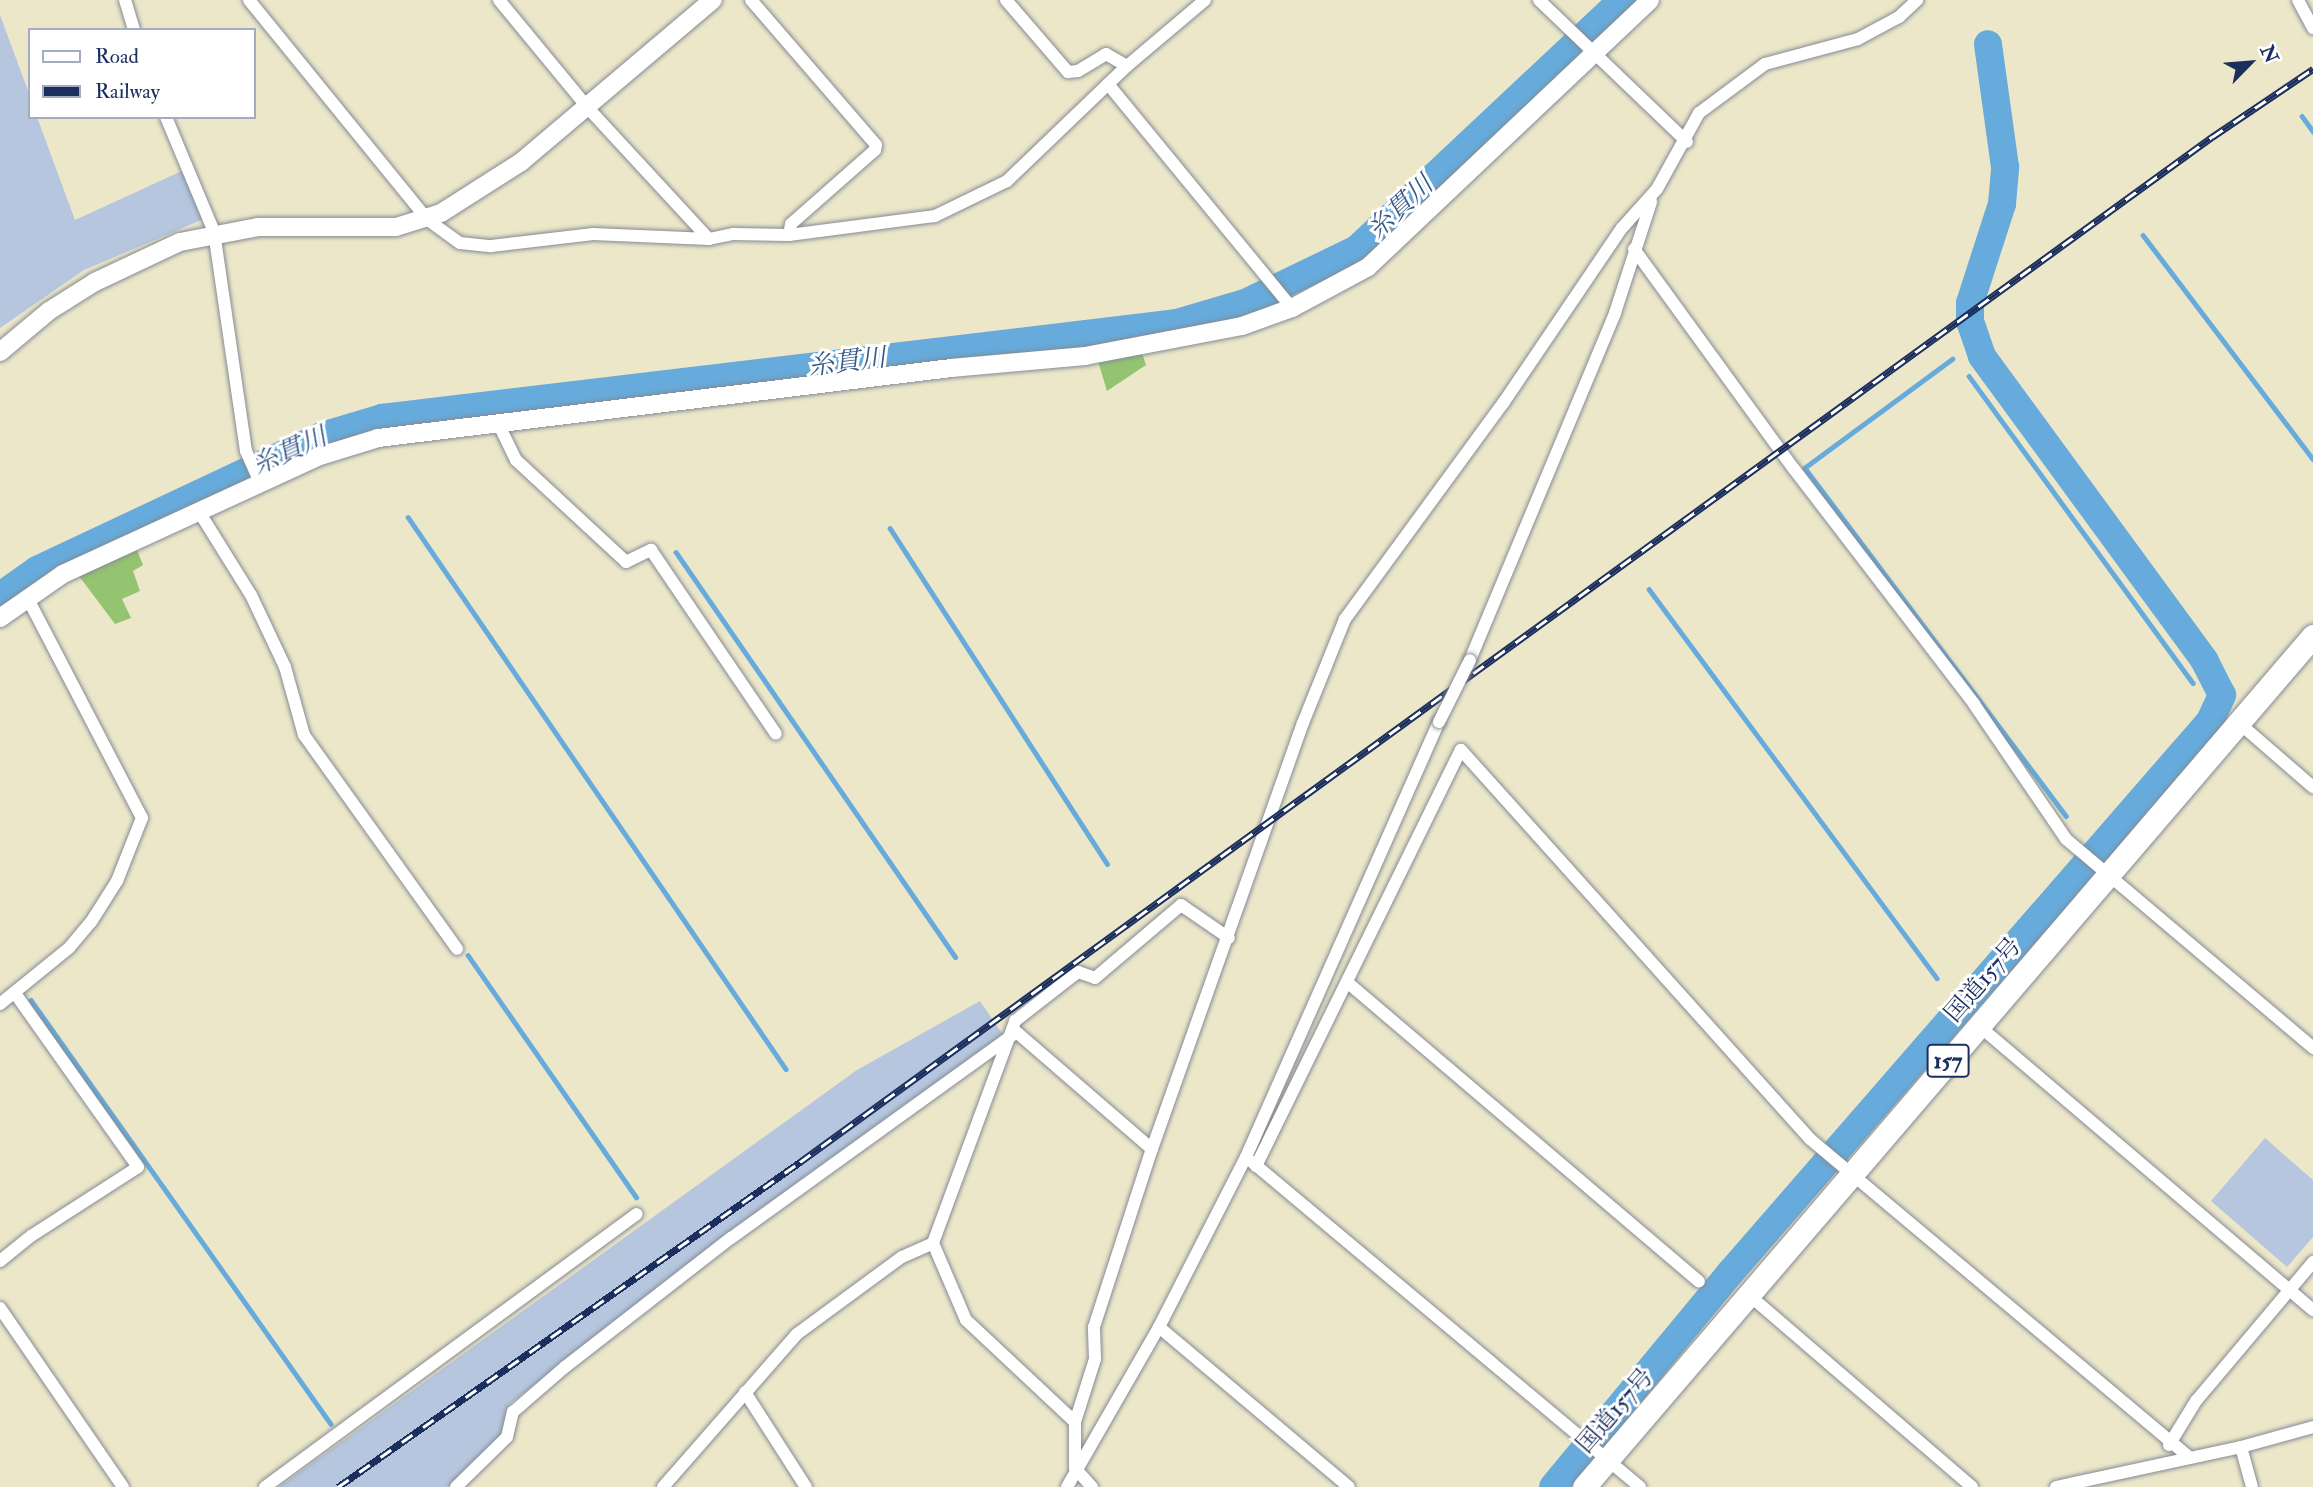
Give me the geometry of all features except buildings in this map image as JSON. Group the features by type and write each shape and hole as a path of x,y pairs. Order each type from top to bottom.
{"highway":[{"name":"国道157号","path":"1584,1487 1979,1025 2104,869 2239,723 2313,636"}],"street":[{"path":"125,0 133,28"},
{"path":"248,0 428,220 460,243 480,245 593,234 709,239 733,234 789,236 909,221 982,197 1007,181 1127,66 1205,0"},
{"path":"499,0 588,107 709,239"},
{"path":"0,352 49,311 94,282 148,254 214,232 258,227 352,230 428,220 521,162 713,0"},
{"path":"751,0 876,145 875,150 792,224 789,236"},
{"path":"1006,0 1068,72 1078,71 1106,54 1127,66"},
{"path":"1539,0 1687,142"},
{"path":"0,618 63,573 198,510 258,478 378,438 628,411 951,368 1085,356 1242,326 1368,267 1592,48 1650,0"},
{"path":"1092,1487 1075,1468 1075,1422 1095,1359 1094,1327 1152,1149 1229,938 1298,736 1345,619 1504,402 1622,228 1657,189 1687,142 1699,113 1765,64 1858,39 1899,17 1917,0"},
{"path":"2298,0 2313,28"},
{"path":"1108,84 1287,303"},
{"path":"167,119 214,232 249,458 258,478"},
{"path":"1251,1161 1439,722 1470,660 1595,365 1657,189"},
{"path":"1634,250 2075,846 2313,1048"},
{"path":"498,423 516,460 626,562 652,550 776,734"},
{"path":"198,510 251,595 285,667 304,735 457,949"},
{"path":"0,1004 16,995 91,922 117,881 142,818 27,597"},
{"path":"2239,723 2313,788"},
{"path":"1068,1487 1075,1468 1159,1327 1347,982 1461,750 1811,1139 1850,1176 2169,1445 2189,1457"},
{"path":"1075,1422 966,1320 933,1243 1013,1033 1015,1021 1078,972 1095,978 1181,905 1229,938"},
{"path":"1347,982 1699,1282"},
{"path":"0,1261 31,1236 138,1167 16,995"},
{"path":"1979,1025 2313,1310"},
{"path":"1013,1033 1152,1149"},
{"path":"456,1487 507,1437 513,1412 565,1367 731,1238 1013,1033"},
{"path":"1251,1161 1640,1487"},
{"path":"265,1487 637,1214"},
{"path":"663,1487 797,1334 902,1257 933,1243"},
{"path":"2169,1445 2196,1401 2313,1262"},
{"path":"1749,1295 1972,1487"},
{"path":"0,1308 123,1487"},
{"path":"1159,1327 1349,1487"},
{"path":"745,1392 806,1487"},
{"path":"2056,1487 2241,1447 2313,1427"},
{"path":"2241,1447 2252,1487"}],"shaded area":[{"path":"0,15 28,91 28,119 38,119 75,220 184,170 206,218 84,270 0,328"},
{"path":"980,1001 1003,1035 509,1404 504,1434 448,1487 279,1487 857,1070"},
{"path":"2265,1138 2313,1180 2313,1237 2287,1267 2211,1201"}],"green space":[{"path":"1142,353 1146,365 1107,391 1097,358"},
{"path":"137,550 143,565 133,571 140,591 122,599 131,618 115,624 79,576"}],"waterway":[{"name":"糸貫川","path":"0,596 37,570 322,436 382,418 1177,323 1245,303 1357,249 1622,0"},
{"path":"1553,1487 1731,1272 2210,721 2222,695 2205,661 1982,356 1970,322 1970,303 2002,204 2005,167 1988,44"},
{"path":"2302,116 2313,131"},
{"path":"2143,235 2313,459"},
{"path":"1953,359 1805,468 2066,816"},
{"path":"1969,376 2193,683"},
{"path":"408,517 786,1069"},
{"path":"890,528 1107,864"},
{"path":"676,552 955,957"},
{"path":"1649,589 1937,978"},
{"path":"468,955 636,1197"},
{"path":"31,1000 331,1424"}],"railway":[{"path":"338,1487 800,1162 2212,137 2313,69"}]}
